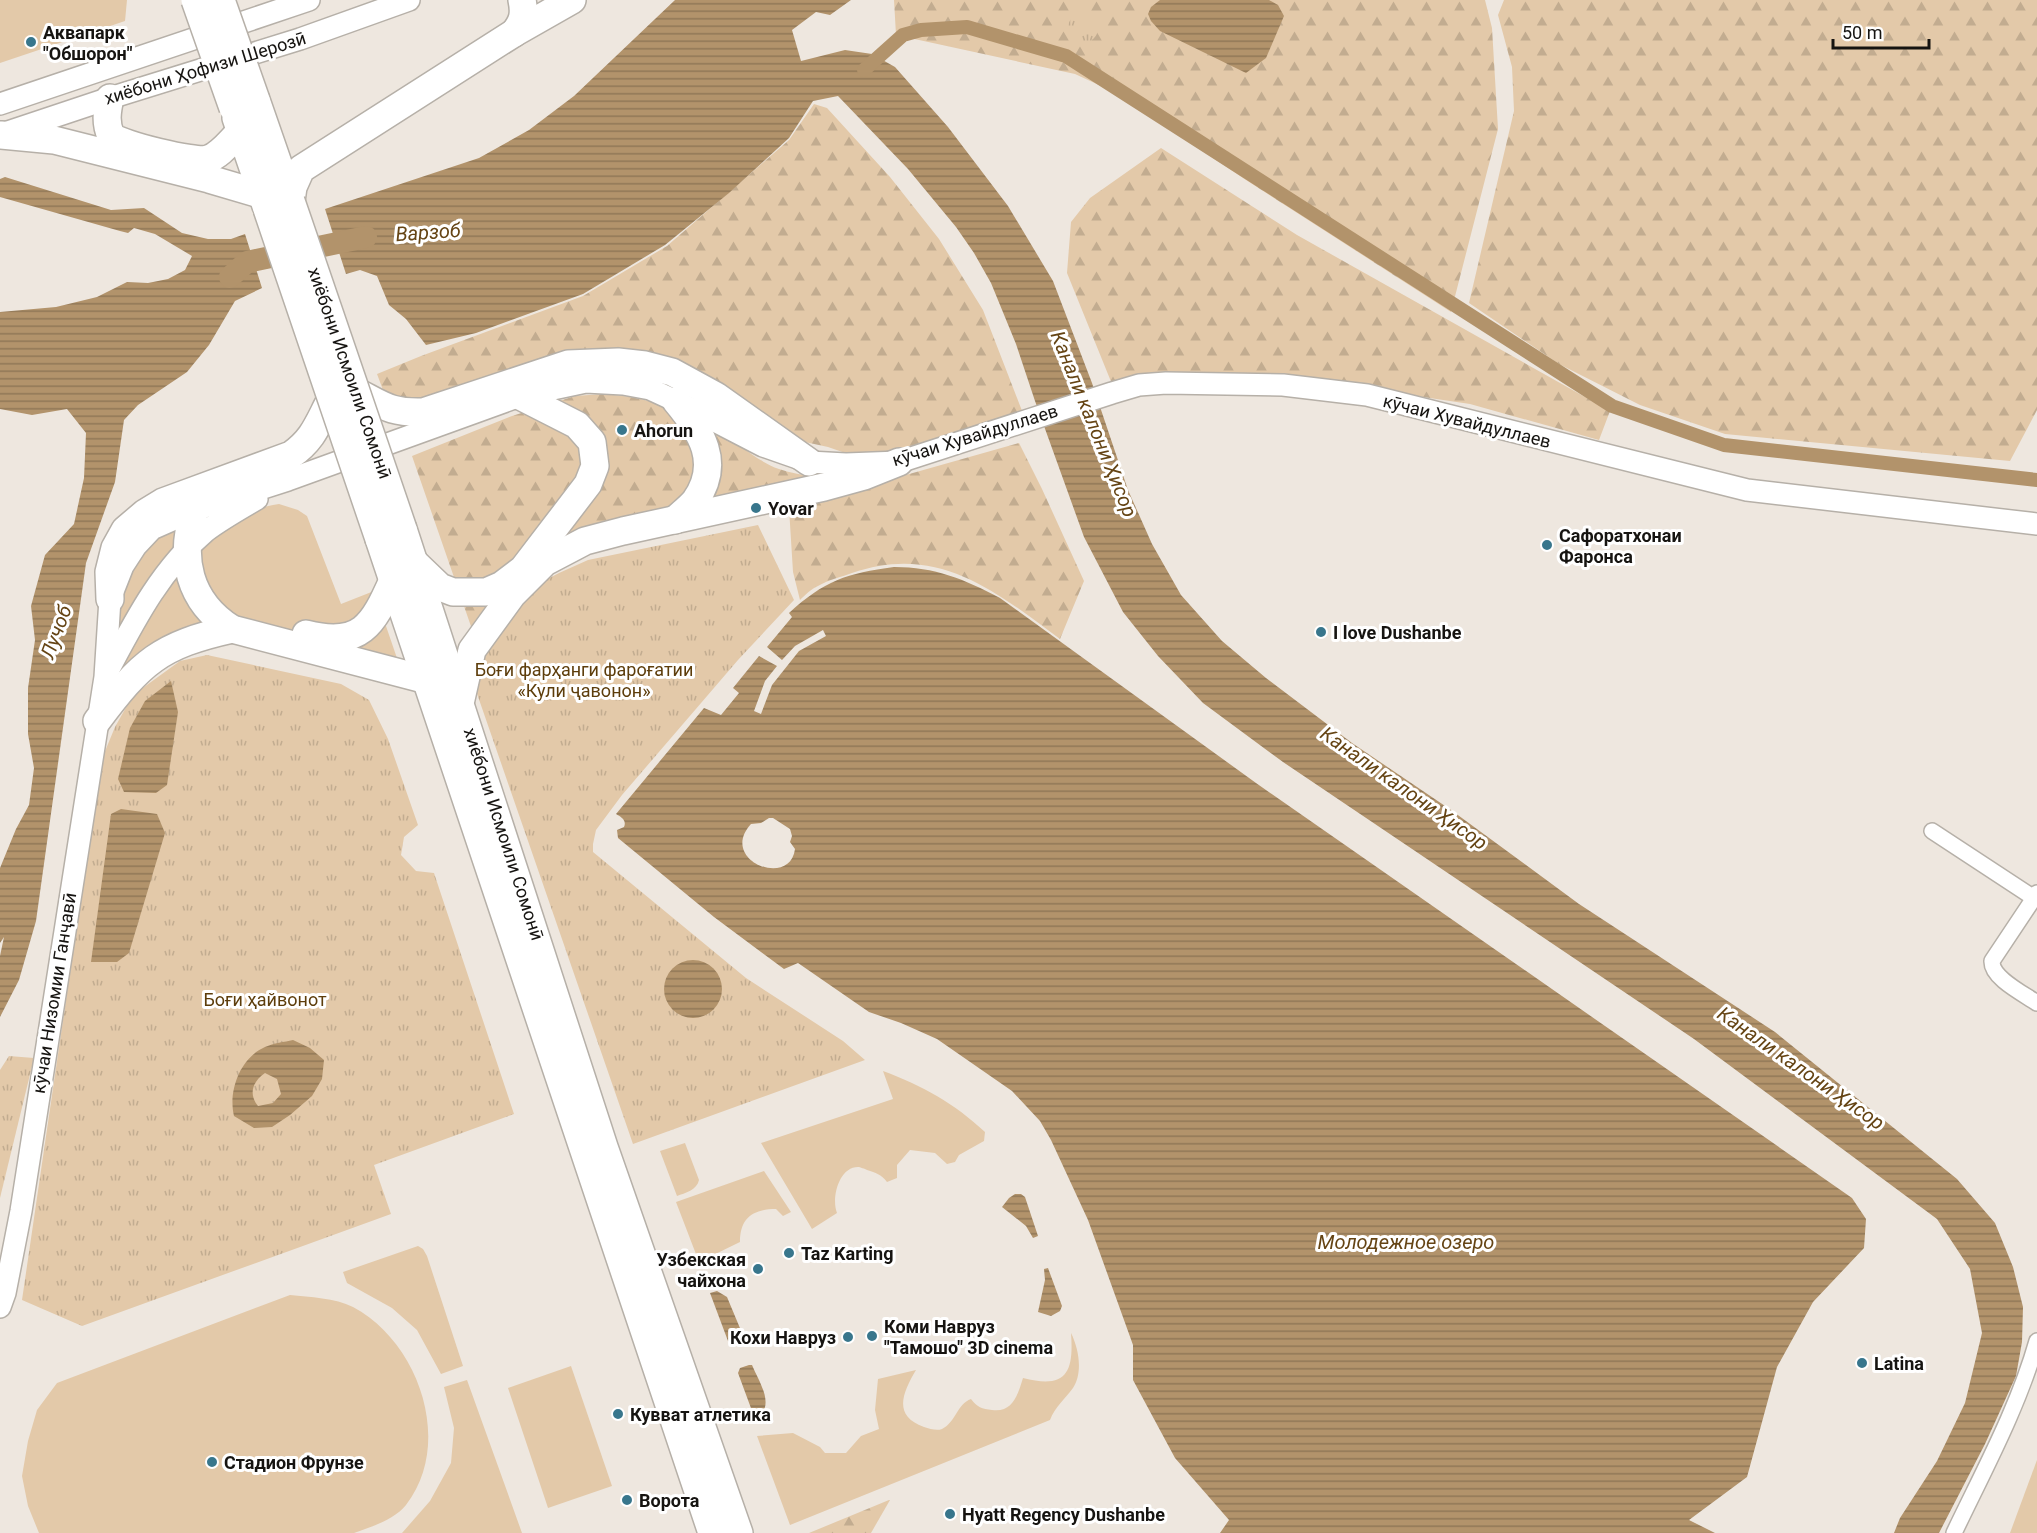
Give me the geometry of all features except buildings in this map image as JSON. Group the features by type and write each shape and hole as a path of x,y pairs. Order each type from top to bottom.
{"highway":[{"name":"хиёбони Исмоили Сомонӣ","path":"195,0 243,113 274,201 331,399 391,534 415,563 604,1147 739,1533"},
{"name":"хиёбони Исмоили Сомонӣ","path":"221,0 243,113 275,153 274,201 357,392 391,534 393,580 712,1533"},
{"path":"514,33 522,23 524,16 522,0"},
{"path":"0,135 54,140 209,179 274,201 293,187 301,169 514,33 572,0"},
{"path":"110,98 107,128 111,136 122,142 188,159 202,160 218,153 243,113"},
{"path":"275,153 289,166 301,169"},
{"path":"357,392 402,413 423,412 568,364 618,362 645,365 672,372 738,410 809,462"},
{"path":"415,563 440,586 453,592 486,592 502,585 523,569 588,484 595,466 592,442 577,425 520,396"},
{"path":"110,598 109,572 115,548 125,530 163,502 291,455 305,445 314,433 331,399"},
{"path":"675,520 695,501 705,480 708,463 704,441 695,424 676,401"},
{"path":"460,700 472,650 512,595 545,562 585,541 824,487 864,476 899,462"},
{"path":"393,580 375,616 367,626 353,636 338,639 317,637 256,622 230,611 215,598 204,576 201,557 201,520 190,524 186,549 194,587 204,604 217,619 232,628 428,680"},
{"path":"97,721 137,671 162,652 182,642 232,628"}],"street":[{"name":"хиёбони Ҳофизи Шерозӣ","path":"0,104 309,0"},
{"name":"хиёбони Ҳофизи Шерозӣ","path":"0,135 110,98 254,54 409,0"},
{"name":"кӯчаи Хувайдуллаев","path":"105,677 110,598 123,566 136,546 152,529 201,520 288,480 520,396 586,382 623,384 650,389 763,447 809,462 846,464 899,462 1139,385 1166,383 1283,385 1367,395 1747,490 2037,524"},
{"path":"105,677 157,585 186,549"},
{"name":"кӯчаи Низомии Ганҷавӣ","path":"0,1307 5,1293 21,1211 105,677"},
{"path":"1932,831 2036,895 1992,961 1992,965 1996,975 2037,1003"},
{"path":"1954,1533 2004,1430 2037,1341"}],"green space":[{"name":"Аквапарк \"Обшорон\"","path":"0,0 127,0 125,21 0,63"},
{"path":"894,0 1485,0 1492,28 1498,129 1451,312 1114,92 1075,74 896,35"},
{"path":"1504,0 2037,0 2037,410 2010,461 1725,434 1640,405 1559,364 1469,303 1514,111 1512,67 1498,15"},
{"path":"1083,13 1094,17 1098,28 1094,39 1083,43 1072,39 1068,28 1072,17"},
{"path":"814,104 827,108 890,177 939,239 983,310 1024,416 879,460 791,439 672,371 423,410 389,406 377,374 583,296 667,246 789,140"},
{"path":"1161,148 1297,235 1610,411 1599,440 1470,404 1356,387 1114,389 1067,273 1071,222 1090,198"},
{"path":"603,394 649,401 676,410 717,430 771,466 815,477 581,539 474,635 412,456 512,416 575,396"},
{"path":"1019,443 1084,581 1060,639 988,589 938,568 912,564 883,565 830,580 811,590 800,600 793,572 789,508"},
{"path":"279,504 298,510 307,516 341,604 374,591 400,667 234,619 205,595 199,547 246,515 267,506"},
{"path":"184,522 177,548 123,629 114,630 120,590 144,543"},
{"name":"Боғи фарҳанги фароғатии «Кули ҷавонон»","path":"758,525 794,600 738,660 622,795 596,830 593,852 746,978 843,1041 865,1060 633,1144 465,659 536,585 559,573 588,560"},
{"path":"183,562 210,620 112,696 133,642"},
{"name":"Боғи ҳайвонот","path":"207,655 341,684 369,700 388,739 418,825 404,837 401,855 416,871 434,873 514,1114 374,1165 391,1214 82,1326 22,1300 101,761 115,727 133,695 180,661"},
{"path":"9,1056 34,1058 0,1198 0,1070"},
{"path":"883,1071 925,1089 950,1104 985,1132 984,1141 959,1155 955,1162 947,1164 935,1153 910,1150 897,1165 897,1178 887,1182 876,1173 859,1167 851,1168 838,1184 835,1199 837,1213 812,1229 761,1143 893,1099"},
{"path":"685,1143 699,1180 693,1189 677,1196 660,1151"},
{"path":"764,1171 791,1212 783,1216 776,1209 768,1209 749,1216 742,1227 740,1242 699,1262 676,1202"},
{"path":"418,1246 427,1256 463,1366 441,1374 417,1330 392,1308 347,1283 343,1272"},
{"path":"290,1295 330,1300 353,1307 376,1323 396,1344 411,1369 422,1396 428,1424 427,1453 420,1480 401,1510 382,1522 354,1533 39,1533 28,1506 22,1476 28,1441 37,1410 57,1383"},
{"path":"1071,1333 1078,1353 1078,1375 1073,1388 1057,1407 1050,1420 790,1525 757,1436 793,1433 820,1447 825,1453 846,1453 861,1436 879,1429 875,1410 878,1379 916,1370 907,1387 903,1403 907,1417 924,1427 942,1429 947,1426 966,1401 971,1399 985,1409 1005,1409 1014,1401 1023,1378 1049,1381 1064,1375 1071,1358"},
{"path":"571,1366 612,1486 548,1508 508,1388"},
{"path":"467,1380 522,1533 402,1533 430,1501 451,1463 454,1428 444,1387"},
{"path":"2037,1460 2037,1533 2010,1533"},
{"path":"889,1500 871,1533 809,1533"}],"water":[{"name":"Канали калони Ҳисор","path":"675,0 851,0 830,15 816,12 792,30 801,61 845,50 872,54 895,67 948,127 1008,206 1053,281 1092,383 1128,490 1152,544 1181,595 1222,641 1266,678 1352,743 1451,810 1579,904 1775,1032 1957,1179 1995,1223 2013,1267 2023,1307 2022,1342 2016,1376 1985,1444 1939,1533 1894,1533 1900,1518 1937,1461 1965,1403 1982,1333 1970,1269 1937,1219 1694,1039 1283,762 1203,703 1158,656 1123,612 1084,537 1016,344 991,283 974,253 956,227 908,169 838,96 813,101 789,138 729,193 665,245 583,294 476,333 426,345 406,319 389,305 377,276 360,270 346,274 325,209 479,158 529,130 574,96"},
{"path":"1160,0 1269,0 1278,5 1284,16 1266,58 1246,73 1160,31 1148,14 1151,7"},
{"name":"Лучоб","path":"5,177 111,210 144,208 182,233 208,239 231,239 245,234 262,288 235,301 209,345 187,372 138,405 124,420 115,482 86,563 36,921 19,980 0,1017 0,956 4,937 0,943 0,868 29,805 34,768 28,734 28,688 35,640 31,606 45,555 74,524 84,478 86,433 67,409 32,415 0,409 0,312 56,307 97,297 127,282 148,283 168,279 185,270 192,256 155,234 134,228 128,233 0,197 0,179"},
{"name":"Молодежное озеро","path":"894,567 923,569 949,575 1000,598 1256,783 1852,1198 1866,1219 1864,1248 1813,1302 1777,1367 1747,1477 1689,1520 1715,1533 1220,1533 1229,1520 1175,1458 1133,1380 1133,1345 1088,1220 1040,1121 1012,1091 937,1039 869,1012 798,963 784,969 714,917 618,838 617,830 624,827 625,822 616,814 704,708 721,715 739,693 733,688 759,656 777,666 765,681 754,711 761,714 772,685 799,651 826,636 823,630 795,646 782,660 767,647 792,617 789,613 814,593 837,580 863,572","holes":["773,818 790,829 792,836 790,842 795,849 790,861 781,867 770,868 759,865 749,858 743,849 743,837 751,824"]},
{"path":"171,681 178,712 167,785 156,793 124,792 118,779 130,728 145,701"},
{"path":"121,809 157,814 165,833 129,953 117,962 91,962 111,814"},
{"path":"693,960 709,965 717,973 722,989 717,1005 709,1013 693,1018 677,1013 669,1005 664,989 669,973 677,965"},
{"path":"293,1040 310,1048 324,1060 322,1079 312,1096 290,1115 272,1127 254,1128 234,1116 233,1096 238,1076 256,1052 268,1046","holes":["265,1073 277,1079 281,1094 273,1103 258,1106 253,1097 253,1088 257,1080"]},
{"path":"1015,1194 1025,1197 1038,1236 1033,1238 1026,1226 1002,1207"},
{"path":"1048,1268 1062,1306 1060,1311 1051,1316 1038,1312 1045,1280 1044,1269"},
{"path":"717,1291 727,1297 742,1333 741,1339 732,1343 728,1341 710,1293"},
{"path":"752,1365 759,1379 766,1401 765,1408 755,1419 738,1373 740,1368"}],"waterway":[{"path":"864,70 903,35 921,30 967,27 1066,56 1612,406 1724,445 2037,480"},
{"name":"Варзоб","path":"230,277 247,262 366,237"}],"place":[{"name":"Аквапарк \"Обшорон\"","path":"31,42"},
{"name":"Ahorun","path":"622,430"},
{"name":"Yovar","path":"756,508"},
{"name":"Сафоратхонаи Фаронса","path":"1547,545"},
{"name":"I love Dushanbe","path":"1321,632"},
{"name":"Taz Karting","path":"789,1253"},
{"name":"Узбекская чайхона","path":"758,1269"},
{"name":"Коми Навруз \"Тамошо\" 3D cinema","path":"872,1336"},
{"name":"Кохи Навруз","path":"848,1337"},
{"name":"Latina","path":"1862,1363"},
{"name":"Кувват атлетика","path":"618,1414"},
{"name":"Стадион Фрунзе","path":"212,1462"},
{"name":"Ворота","path":"627,1500"},
{"name":"Hyatt Regency Dushanbe","path":"950,1514"}]}
